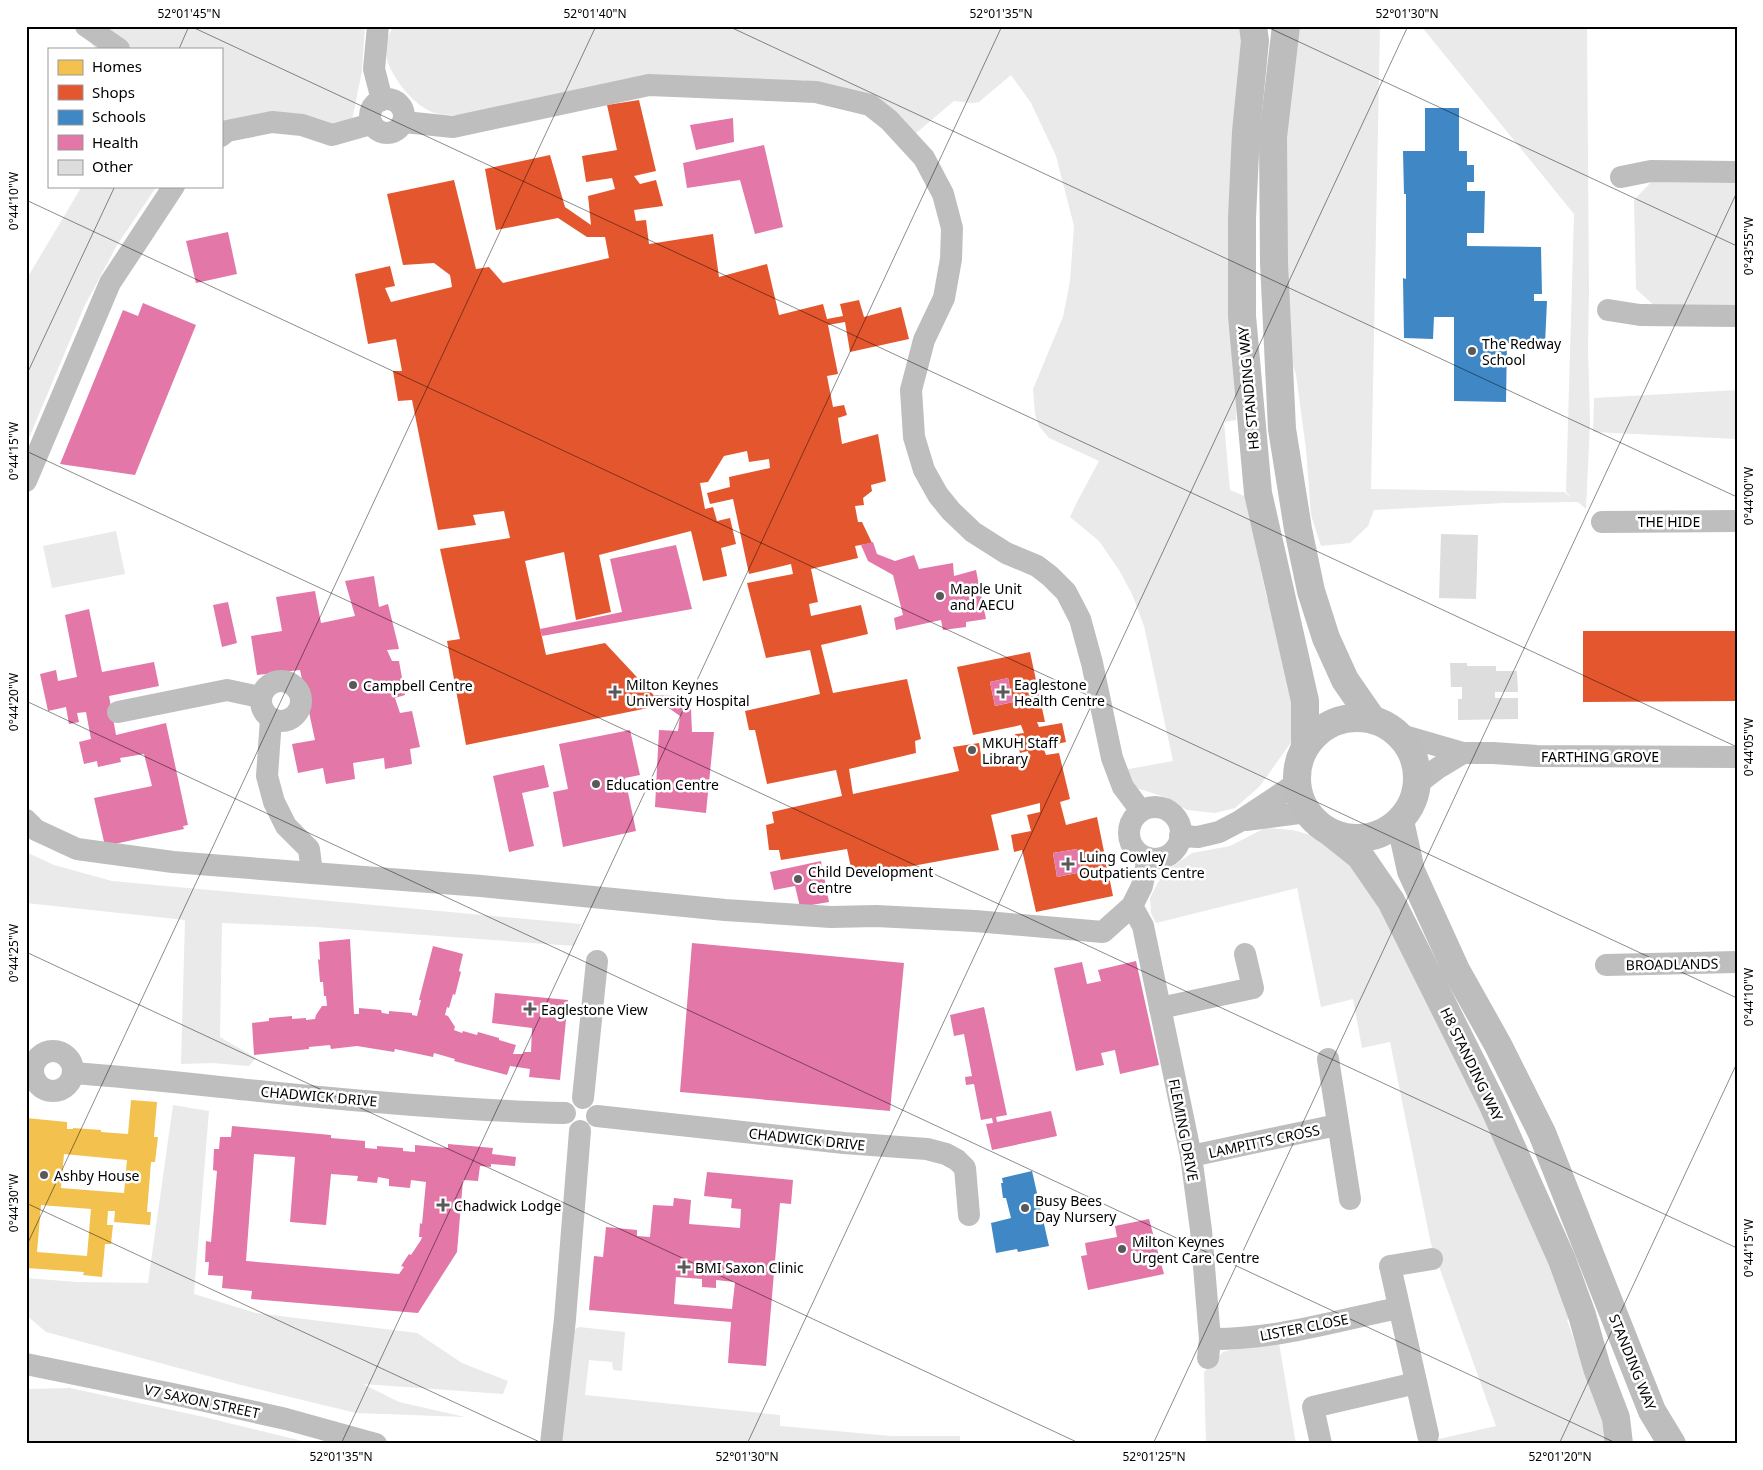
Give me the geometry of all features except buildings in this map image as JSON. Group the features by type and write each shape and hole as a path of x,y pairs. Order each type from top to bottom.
{"highway":[{"name":"H8 STANDING WAY","path":"1253,26 1255,41 1246,132 1242,218 1242,316 1258,493 1305,702 1306,746"},
{"path":"1286,26 1273,136 1274,263 1282,429 1298,529 1311,591 1326,638 1345,680 1372,719"},
{"path":"1353,717 1372,719 1383,722 1401,735 1410,747 1416,761 1416,792 1410,808 1400,821 1384,832 1367,838 1348,838 1330,832 1317,824 1307,812 1300,798 1296,782 1298,763 1306,746 1318,731 1334,721 1353,717"},
{"name":"H8 STANDING WAY","path":"1400,821 1411,871 1456,970 1498,1046 1542,1133 1610,1305"},
{"name":"H8 STANDING WAY","path":"1330,832 1360,856 1391,901 1492,1103 1562,1260 1582,1315 1597,1368 1616,1418 1620,1444"},
{"name":"STANDING WAY","path":"1610,1305 1652,1411 1672,1444"}],"street":[{"path":"86,26 118,48"},
{"path":"380,30 374,69 382,100"},
{"path":"404,122 453,127 649,85 816,92 870,105 889,120 924,158 943,194 952,228 951,259 944,298 924,340 911,390 914,437 924,470 938,495 951,511 973,532 1006,553 1037,566 1066,592 1080,619 1092,663 1112,758 1123,787 1141,811"},
{"path":"382,100 393,100 404,111 404,122 401,127 391,133 380,132 371,124 370,112 377,102 382,100"},
{"path":"222,135 227,131 272,122 302,125 332,135 371,124"},
{"path":"1621,177 1651,171 1737,172"},
{"path":"26,481 110,284 173,188"},
{"path":"1608,310 1640,315 1737,316"},
{"name":"THE HIDE","path":"1602,522 1737,521"},
{"path":"288,682 300,694 301,704 295,716 289,720 280,722 271,719 263,712 260,698 271,683 288,682"},
{"path":"118,712 227,690 260,698"},
{"path":"271,719 266,776 274,802 286,826 309,850 312,873"},
{"name":"FARTHING GROVE","path":"1401,735 1463,753 1537,756 1737,756"},
{"path":"1417,784 1438,768 1463,753"},
{"path":"1180,836 1198,837 1219,832 1240,821 1296,782"},
{"path":"1157,807 1165,809 1177,820 1180,836 1178,845 1173,852 1157,859 1148,858 1135,850 1129,837 1131,822 1141,811 1157,807"},
{"path":"1240,821 1307,812"},
{"path":"26,820 36,830 77,849 174,862 481,886 724,910 831,917 876,916 975,921 1102,932 1132,906 1142,886 1148,858"},
{"name":"FLEMING DRIVE","path":"1132,906 1143,926 1191,1156 1201,1230 1209,1349"},
{"path":"1160,1008 1253,988 1245,954"},
{"path":"583,1098 597,961"},
{"name":"BROADLANDS","path":"1606,965 1737,962"},
{"name":"LAMPITTS CROSS","path":"1328,1058 1350,1199"},
{"name":"CHADWICK DRIVE","path":"73,1073 445,1107 565,1113"},
{"path":"583,1098 592,1102 597,1111 597,1116 594,1126 585,1131 580,1131 567,1124 565,1113 569,1104 583,1098"},
{"name":"CHADWICK DRIVE","path":"597,1116 844,1143 927,1149 946,1154 957,1160 965,1168 969,1215"},
{"name":"LAMPITTS CROSS","path":"1191,1156 1337,1125"},
{"path":"546,1441 565,1319 580,1131"},
{"path":"1428,1435 1390,1266 1432,1259"},
{"name":"LISTER CLOSE","path":"1209,1349 1232,1339 1264,1336 1398,1308"},
{"name":"V7 SAXON STREET","path":"26,1364 187,1396 286,1419 376,1444"},
{"path":"1321,1444 1313,1406 1416,1383"}],"shaded area":[{"path":"77,26 365,26 362,71 352,120 335,129 222,127 222,48 95,48"},
{"path":"393,26 1246,26 1236,420 1224,422 1230,490 1247,497 1267,599 1276,598 1297,734 1260,786 1235,808 1215,813 1187,810 1165,797 1136,788 1123,770 1173,761 1144,626 1132,594 1119,570 1099,541 1070,517 1099,461 1049,438 1039,426 1035,414 1033,389 1063,317 1070,281 1074,226 1056,156 1031,103 1011,75 979,102 954,101 915,134 804,80 462,115 445,115 427,110 411,97 396,79 387,60 386,52 387,42"},
{"path":"1296,26 1380,26 1371,489 1564,492 1573,499 1566,492 1574,214 1421,26 1587,26 1590,422 1586,509 1578,502 1504,503 1374,510 1368,526 1350,543 1321,546 1311,515 1306,449 1296,375 1285,339 1281,257 1287,124"},
{"path":"1653,180 1737,180 1737,308 1658,309 1636,289 1634,200"},
{"path":"81,188 156,188 117,245 84,307 26,445 26,280"},
{"path":"1737,390 1737,439 1593,432 1594,398"},
{"path":"116,531 125,574 52,588 43,546"},
{"path":"1265,828 1293,830 1317,837 1337,847 1356,867 1427,992 1574,1316 1567,1320 1611,1444 1417,1444 1496,1426 1431,1244 1390,1042 1362,1048 1353,999 1321,1007 1297,888 1156,923 1151,913 1150,898 1166,871 1192,853 1230,846"},
{"path":"26,852 54,865 112,881 581,924 574,946 316,927 222,923 220,1037 256,1058 249,1066 212,1063 181,1064 185,920 26,903"},
{"path":"173,1105 209,1111 194,1294 256,1313 417,1333 462,1363 508,1381 503,1394 363,1384 399,1402 465,1417 356,1413 241,1385 46,1332 26,1315 26,1278 77,1282 148,1283"},
{"path":"579,1327 625,1332 622,1371 613,1370 612,1362 589,1360 585,1395 780,1415 780,1426 892,1436 960,1436 960,1444 561,1444 574,1330"},
{"path":"1279,1343 1296,1444 1206,1444 1204,1372 1223,1352 1251,1345"},
{"path":"70,1388 204,1417 315,1444 26,1444 26,1389"}],"place":[{"name":"The Redway School","path":"1472,351"},
{"name":"Maple Unit and AECU","path":"940,596"},
{"name":"Campbell Centre","path":"353,685"},
{"name":"Milton Keynes University Hospital","path":"615,692"},
{"name":"Eaglestone Health Centre","path":"1003,692"},
{"name":"MKUH Staff Library","path":"972,750"},
{"name":"Education Centre","path":"596,784"},
{"name":"Luing Cowley Outpatients Centre","path":"1068,864"},
{"name":"Child Development Centre","path":"798,879"},
{"name":"Eaglestone View","path":"530,1009"},
{"name":"Ashby House","path":"44,1175"},
{"name":"Chadwick Lodge","path":"443,1205"},
{"name":"Busy Bees Day Nursery","path":"1025,1208"},
{"name":"Milton Keynes Urgent Care Centre","path":"1122,1249"},
{"name":"BMI Saxon Clinic","path":"684,1267"}]}
